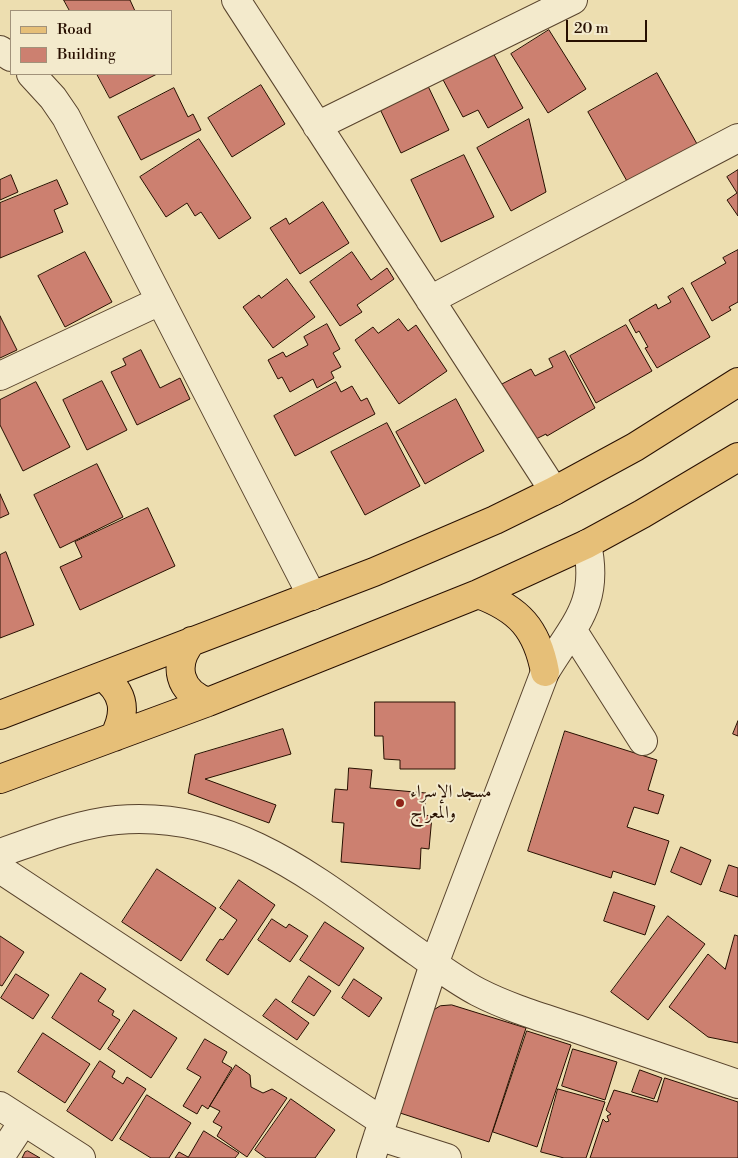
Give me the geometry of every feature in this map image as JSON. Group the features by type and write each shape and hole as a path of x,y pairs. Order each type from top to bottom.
{"main road":[{"path":"0,715 374,572 434,547 554,491 635,447 738,382"},
{"path":"0,779 208,702 478,594 587,544 738,457"},
{"path":"478,594 496,601 511,610 524,622 535,637 545,672"},
{"path":"192,641 184,650 180,672 183,682 190,692 198,699 208,702"},
{"path":"102,676 118,692 122,703 120,726 114,737"}],"street":[{"path":"236,0 554,491"},
{"path":"317,126 573,0"},
{"path":"32,75 53,98 66,117 312,596"},
{"path":"430,300 738,138"},
{"path":"0,376 160,301"},
{"path":"377,1138 434,964 545,672 582,615 591,578 587,544"},
{"path":"573,631 643,741"},
{"path":"0,853 74,828 116,820 172,822 212,829 239,838 291,863 434,964 478,992 526,1012 738,1084"},
{"path":"0,869 377,1138 447,1158"},
{"path":"0,1106 81,1158"},
{"path":"0,1157 23,1122"}],"building":[{"path":"64,0 130,0 135,10 69,10"},
{"path":"549,30 586,89 548,113 511,54"},
{"path":"491,49 523,108 488,128 478,110 463,117 441,76"},
{"path":"657,73 701,151 632,190 588,112"},
{"path":"98,75 155,75 110,98"},
{"path":"427,84 449,130 401,153 379,107"},
{"path":"261,85 285,124 232,157 208,118"},
{"path":"174,88 188,117 193,114 201,130 141,160 118,117"},
{"path":"529,119 546,192 511,211 477,148"},
{"path":"199,139 251,218 219,239 201,212 195,216 187,203 166,217 140,177"},
{"path":"464,155 494,217 441,242 411,180"},
{"path":"738,170 738,216 727,200 737,193 727,177"},
{"path":"11,175 18,192 0,200 0,180"},
{"path":"57,180 68,204 54,210 63,232 0,258 0,203"},
{"path":"323,202 349,243 300,274 270,228 286,218 289,224"},
{"path":"738,250 738,302 729,307 731,310 712,321 691,283 726,263 723,258"},
{"path":"85,252 112,302 65,327 38,276"},
{"path":"352,252 371,280 387,268 394,279 357,305 362,312 340,326 310,282"},
{"path":"287,279 315,317 273,348 243,307 259,295 261,298"},
{"path":"683,288 710,337 657,368 645,348 648,347 639,331 636,333 629,320 656,304 658,309 671,302 668,297"},
{"path":"0,316 17,350 0,358"},
{"path":"399,319 408,331 416,325 447,371 399,404 355,340 373,327 378,333"},
{"path":"327,324 340,349 333,353 341,367 331,372 334,378 317,388 313,379 290,392 282,377 278,379 268,360 283,352 286,357 308,345 304,337"},
{"path":"626,325 652,371 596,403 570,356"},
{"path":"141,350 160,388 180,378 190,399 137,425 111,372 126,365 123,359"},
{"path":"565,351 595,408 547,436 546,434 528,443 498,386 531,369 535,376 553,367 549,359"},
{"path":"102,381 127,430 87,450 63,400"},
{"path":"36,382 70,447 23,471 0,425 0,400"},
{"path":"336,382 341,392 352,386 361,401 367,398 375,414 295,456 274,416"},
{"path":"456,399 484,451 425,484 396,432"},
{"path":"387,423 420,486 365,515 331,452"},
{"path":"97,464 123,517 60,548 34,495"},
{"path":"0,494 9,514 0,518"},
{"path":"148,508 175,566 80,610 60,567 82,557 75,542"},
{"path":"6,552 34,625 0,638 0,555"},
{"path":"375,702 455,702 455,769 400,769 400,760 384,759 383,736 375,736"},
{"path":"738,721 738,736 733,734"},
{"path":"283,729 291,754 205,779 276,805 269,823 188,793 195,755"},
{"path":"565,731 657,760 648,790 664,795 658,814 634,807 627,827 669,841 655,885 613,871 611,878 528,851"},
{"path":"349,768 372,770 370,788 426,793 424,815 432,816 429,849 421,848 420,869 341,862 344,823 332,822 335,789 347,790"},
{"path":"681,847 711,860 701,885 671,872"},
{"path":"729,865 738,868 738,897 720,891"},
{"path":"157,869 216,908 181,961 122,922"},
{"path":"239,880 275,905 228,975 206,960 220,939 223,940 237,920 220,908"},
{"path":"614,892 655,906 645,935 604,921"},
{"path":"668,916 705,944 648,1020 611,992"},
{"path":"272,919 286,928 289,924 308,936 290,962 258,940"},
{"path":"325,922 364,948 339,986 300,960"},
{"path":"735,935 738,936 738,1043 708,1037 669,1007 708,954 725,969"},
{"path":"0,936 24,952 2,986 0,985"},
{"path":"81,973 106,989 98,1001 114,1011 112,1015 120,1020 100,1050 52,1018"},
{"path":"16,974 49,995 33,1019 1,998"},
{"path":"309,976 331,991 314,1016 292,1002"},
{"path":"354,979 382,998 369,1017 342,998"},
{"path":"276,999 309,1023 297,1040 263,1016"},
{"path":"452,1005 526,1028 489,1142 397,1112 427,1014 440,1006"},
{"path":"134,1010 177,1038 151,1078 108,1049"},
{"path":"527,1031 571,1045 537,1147 493,1132"},
{"path":"43,1033 90,1064 65,1103 18,1072"},
{"path":"205,1039 227,1052 222,1062 232,1068 208,1109 202,1105 197,1114 183,1106 201,1077 187,1069"},
{"path":"573,1049 617,1062 605,1100 562,1086"},
{"path":"100,1061 115,1071 112,1077 123,1084 127,1077 146,1089 112,1141 67,1111"},
{"path":"236,1065 250,1075 251,1087 263,1093 272,1089 287,1098 247,1157 217,1136 222,1127 213,1122 220,1111 210,1106"},
{"path":"640,1070 662,1078 654,1099 632,1092"},
{"path":"665,1078 738,1102 738,1158 590,1158 603,1119 606,1122 609,1121 607,1116 611,1114 606,1110 614,1090 657,1102"},
{"path":"558,1089 605,1102 586,1158 564,1158 541,1152"},
{"path":"147,1095 191,1123 169,1158 151,1158 120,1139"},
{"path":"291,1099 335,1130 315,1158 266,1158 255,1150"},
{"path":"204,1131 239,1153 235,1158 175,1158 179,1152 188,1157"},
{"path":"28,1151 40,1158 22,1158 25,1152"}],"place":[{"name":"مسجد الإسراء والمعراج","path":"400,803"}]}
